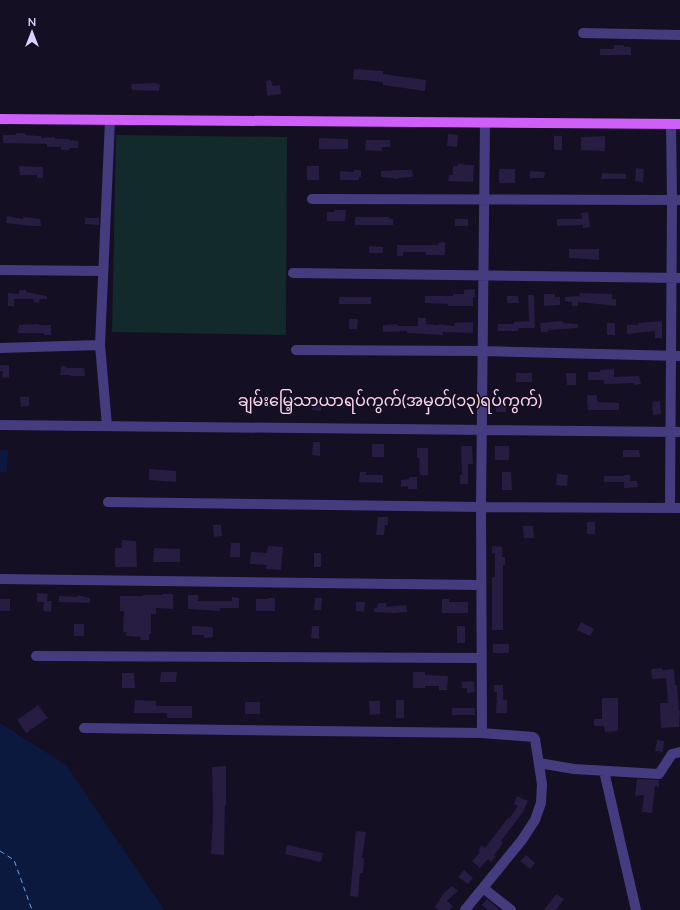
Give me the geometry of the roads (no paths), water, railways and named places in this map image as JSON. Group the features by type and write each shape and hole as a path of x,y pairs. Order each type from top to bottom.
{"main road":[{"path":"0,119 676,124"}],"street":[{"path":"582,33 680,35"},
{"path":"107,426 100,345 110,120"},
{"path":"482,733 481,507 485,123"},
{"path":"108,502 675,508 676,124"},
{"path":"312,199 676,200"},
{"path":"0,270 103,272"},
{"path":"293,273 676,278"},
{"path":"0,348 100,345"},
{"path":"296,350 483,351 675,355"},
{"path":"0,425 675,432"},
{"path":"0,579 481,585"},
{"path":"36,656 481,658"},
{"path":"84,728 482,733 534,737 542,784 541,803 535,820 522,840 465,910"},
{"path":"539,763 574,769 659,774 672,754 680,752"},
{"path":"604,771 636,910"},
{"path":"482,888 511,910"}],"water":[{"path":"0,450 8,450 7,472 0,472"},
{"path":"0,723 66,765 164,910 0,910"}],"district":[{"name":"ချမ်းမြေ့သာယာရပ်ကွက်(အမှတ်(၁၃)ရပ်ကွက်)","path":"390,399"}]}
